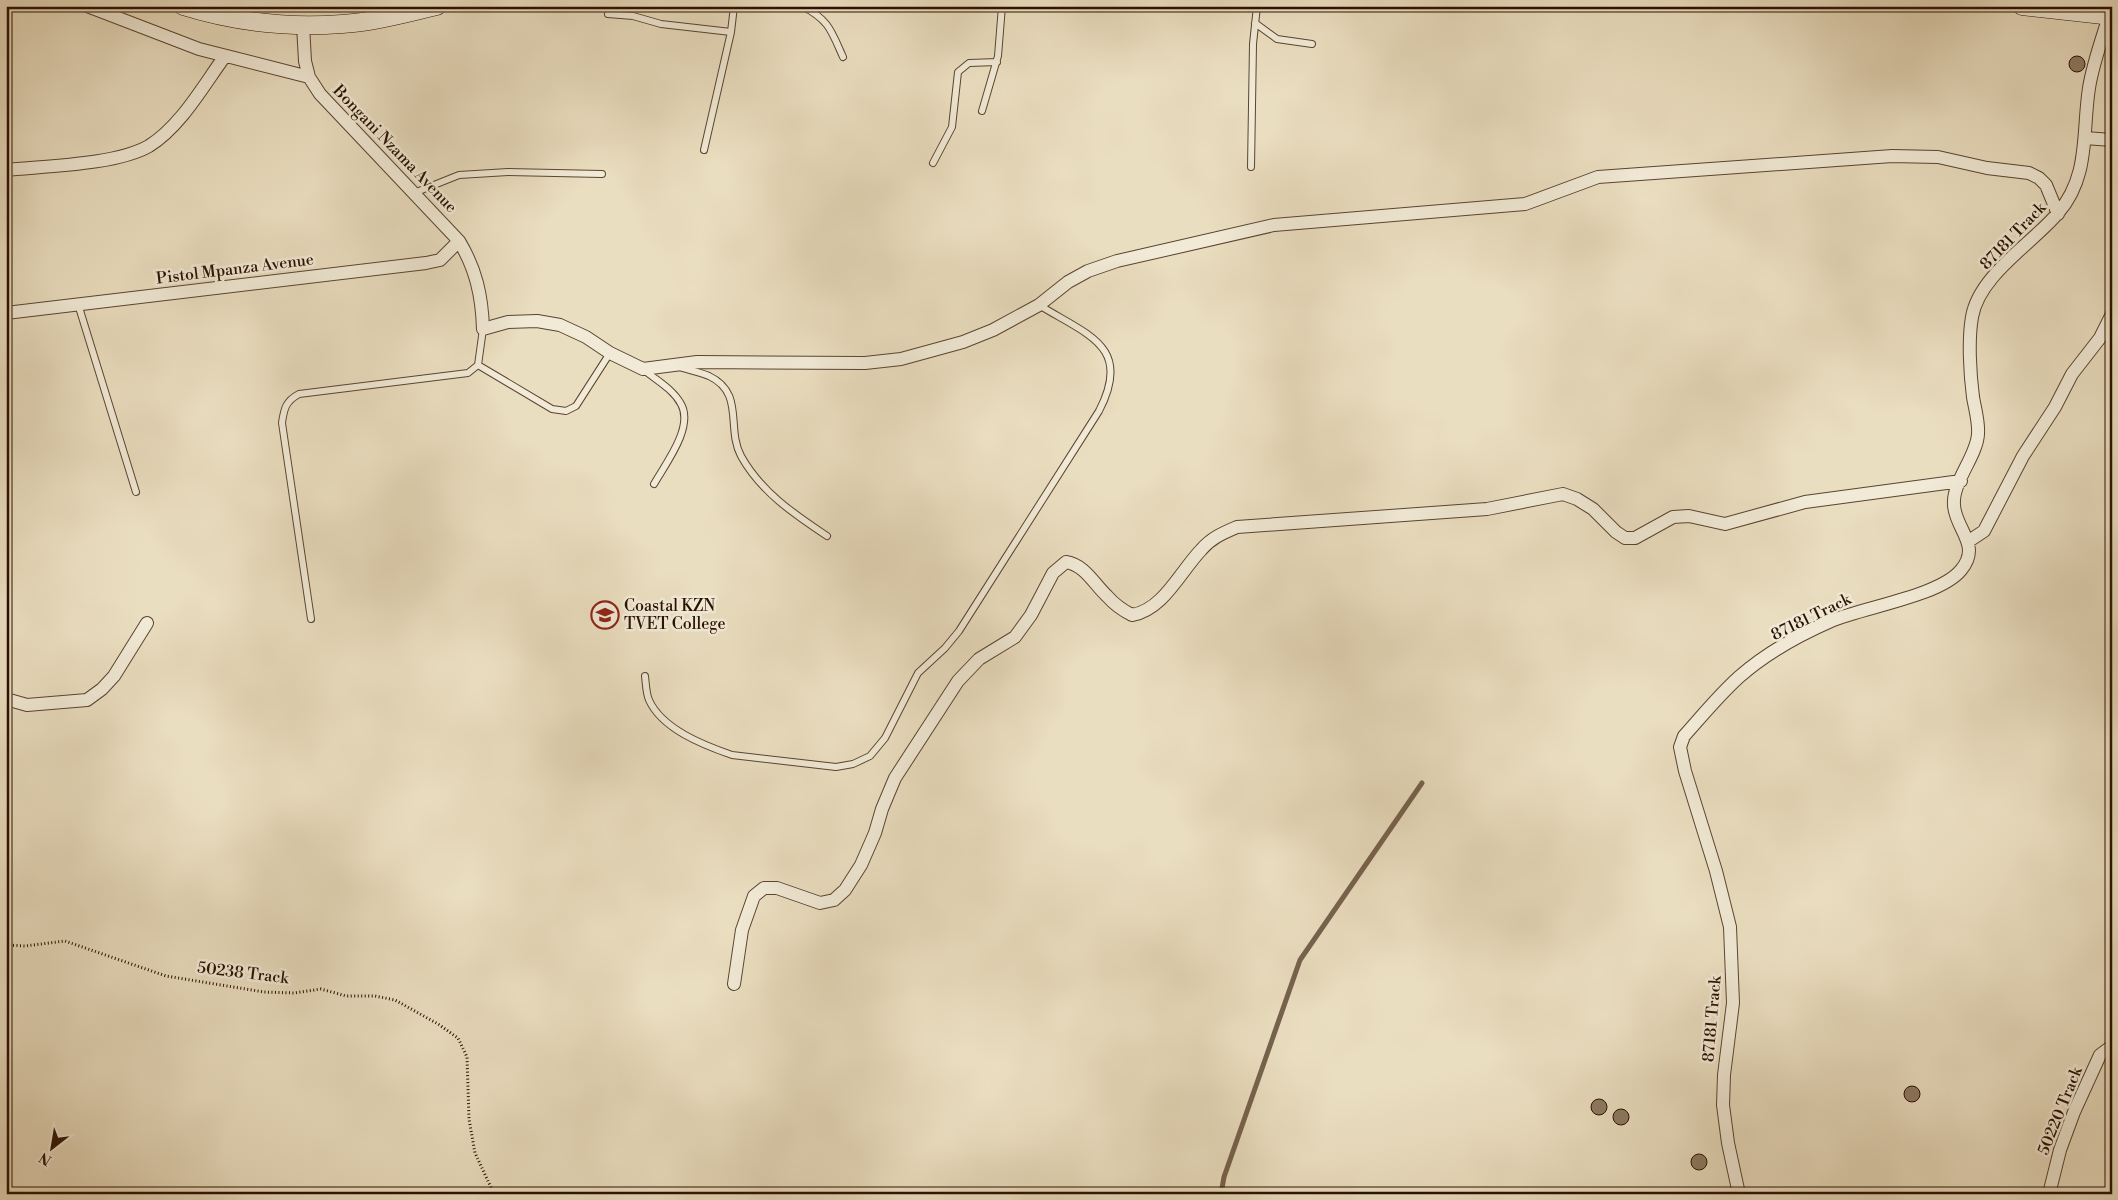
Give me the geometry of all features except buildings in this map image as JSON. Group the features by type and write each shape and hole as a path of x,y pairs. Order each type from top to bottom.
{"street":[{"path":"87,6 199,49 309,77"},
{"path":"183,6 226,18 303,26 369,21 437,6"},
{"path":"2022,6 2111,16"},
{"name":"87181 Track","path":"1739,1194 1728,1143 1723,1105 1724,1075 1732,1003 1730,927 1716,871 1685,771 1680,747 1684,736 1714,702 1740,676 1764,658 1820,627 1854,612 1924,592 1952,579 1962,569 1969,555 1968,541 1956,517 1954,493 1961,481 1978,435 1970,375 1972,316 1980,295 1998,272 2058,214 2075,189 2082,164 2089,86 2111,16"},
{"name":"Bongani Nzama Avenue","path":"303,26 309,77 335,111 459,241 470,260 477,279 483,329"},
{"path":"6,170 103,160 127,155 148,146 166,132 185,110 225,56"},
{"path":"2085,138 2112,140"},
{"path":"483,329 508,322 537,321 560,325 586,337 610,353 643,369 697,362 865,362 901,359 963,342 993,330 1040,305 1068,282 1088,271 1117,261 1274,225 1525,204 1598,177 1892,156 1929,157 1987,168 2029,173 2039,178 2046,185 2058,214"},
{"name":"Pistol Mpanza Avenue","path":"6,313 426,263 440,260 459,241"},
{"path":"1968,541 1984,531 2022,456 2055,407 2072,374 2100,338 2112,314"},
{"path":"734,984 742,930 754,896 764,888 777,888 820,903 834,900 845,890 861,865 875,833 894,778 958,681 979,659 1015,637 1031,615 1053,573 1066,562 1080,568 1106,596 1132,615 1149,610 1201,549 1217,535 1236,527 1487,510 1563,494 1578,499 1594,509 1616,532 1625,538 1635,538 1673,517 1689,516 1725,524 1805,502 1961,481"},
{"path":"6,699 28,705 87,700 102,689 114,676 147,622"},
{"name":"50220 Track","path":"2049,1194 2060,1150 2074,1112 2100,1055 2112,1046"}],"lane":[{"path":"704,150 731,32 734,6"},
{"path":"802,6 819,14 830,30 843,56"},
{"path":"982,111 996,62 1002,6"},
{"path":"1250,167 1251,77 1257,6"},
{"path":"608,14 633,16 661,24 731,32"},
{"path":"1255,23 1277,39 1312,44"},
{"path":"933,164 952,128 958,72 968,63 996,62"},
{"path":"414,194 459,175 508,172 602,174"},
{"path":"78,304 136,492"},
{"path":"645,676 648,698 656,712 673,727 726,752 836,767 854,764 870,756 885,738 918,673 945,648 959,631 1100,411 1109,393 1112,376 1110,357 1100,343 1040,305"},
{"path":"311,619 282,423 284,407 290,398 299,394 468,373 478,365 483,329"},
{"path":"478,365 552,409 566,410 576,406 610,353"},
{"path":"671,365 708,376 724,386 733,402 734,436 741,456 757,480 788,510 827,536"},
{"path":"643,369 672,392 681,404 685,417 682,434 654,484"}],"path":[{"name":"50238 Track","path":"6,945 25,946 65,941 166,976 264,992 294,993 322,988 346,996 375,996 395,1000 438,1024 458,1038 467,1057 469,1119 475,1153 494,1194"}],"waterway":[{"path":"1221,1194 1224,1177 1300,960 1422,783"}],"place":[{"name":"Coastal KZN TVET College","path":"605,615"}]}
